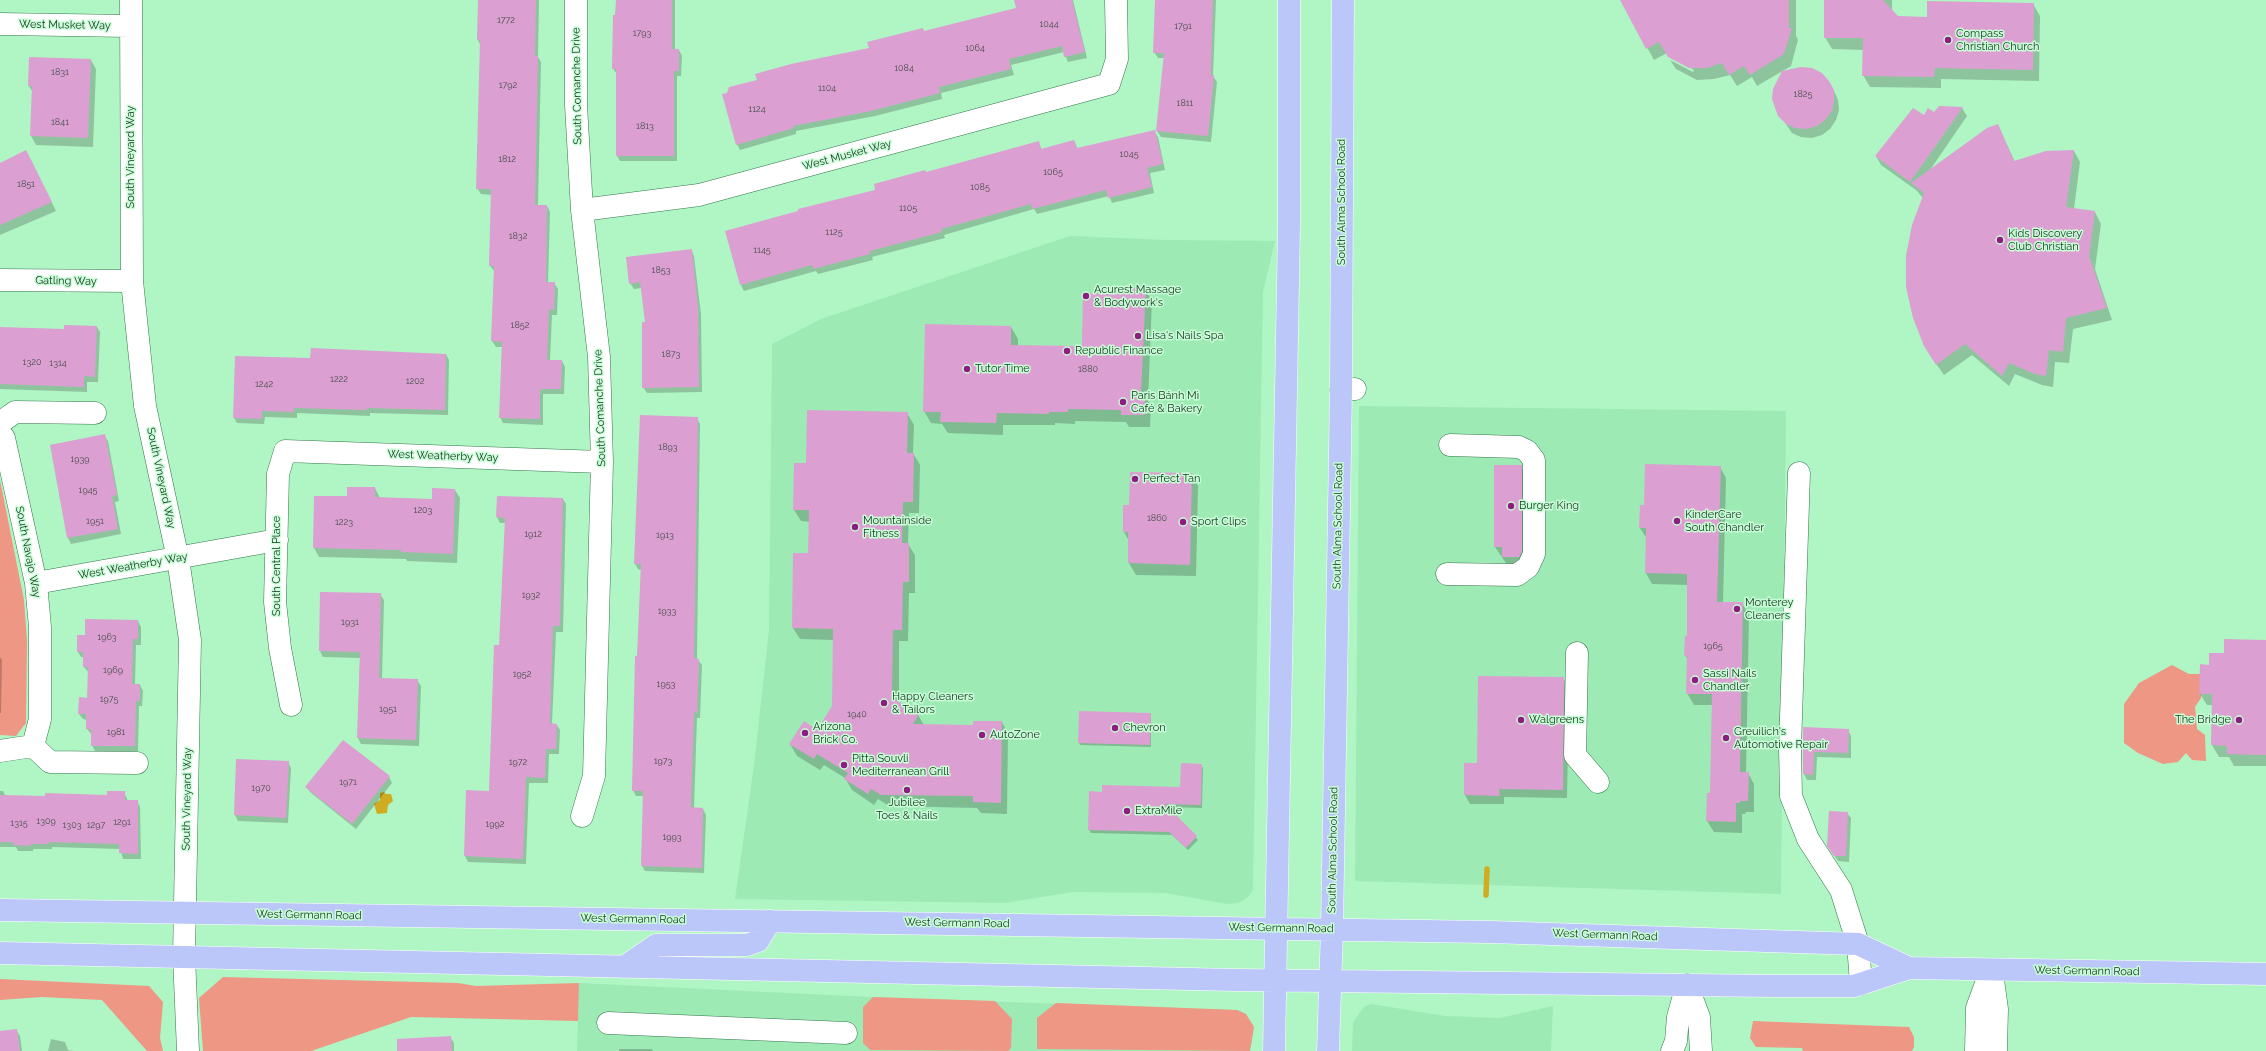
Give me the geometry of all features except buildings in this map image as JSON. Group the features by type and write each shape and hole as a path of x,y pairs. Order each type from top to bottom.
{"main road":[{"path":"1274,1051 1289,226 1289,0"},
{"name":"South Alma School Road","path":"1328,1051 1348,389 1343,0"},
{"name":"West Germann Road","path":"0,910 770,920 1490,932 1858,944 1909,968"},
{"path":"624,967 656,945 747,945 758,941 770,920"},
{"name":"West Germann Road","path":"0,953 1276,981 1687,985 1854,986 1909,968 2266,974"}],"street":[{"name":"South Vineyard Way","path":"131,0 132,281 146,406 178,559 190,640 184,956"},
{"name":"South Comanche Drive","path":"576,0 576,105 582,210 599,357 602,462 594,776 582,816"},
{"name":"West Musket Way","path":"582,210 699,196 1109,84 1116,59 1116,0"},
{"name":"West Musket Way","path":"0,24 130,26"},
{"name":"Gatling Way","path":"0,280 132,281"},
{"path":"0,423 15,412 95,413"},
{"name":"South Navajo Way","path":"0,433 4,438 36,583 40,627 40,719 34,746"},
{"path":"1447,574 1517,575 1528,567 1534,554 1534,460 1527,451 1519,447 1450,445"},
{"name":"West Weatherby Way","path":"285,451 602,462"},
{"name":"South Central Place","path":"285,451 278,474 276,602 280,648 291,705"},
{"path":"1799,473 1790,748 1791,796 1808,839 1841,890 1858,944 1861,984"},
{"name":"West Weatherby Way","path":"36,583 178,559 277,540"},
{"path":"1577,652 1575,755 1598,782"},
{"path":"0,751 34,746 50,762 137,763"},
{"path":"184,956 188,1051"},
{"path":"1976,1051 1977,1008 1991,970"},
{"path":"1991,970 1997,1009 1996,1051"},
{"path":"1672,1051 1676,1041 1678,1017 1687,985"},
{"path":"1687,985 1699,1018 1701,1051"},
{"path":"608,1023 846,1034"}],"shaded area":[{"path":"1070,236 1168,240 1275,241 1263,292 1253,890 1247,898 1238,903 1228,904 1165,893 1073,892 1005,903 735,899 754,765 769,630 772,344 821,319"},
{"path":"1359,406 1786,411 1781,894 1355,881"},
{"path":"0,480 24,600 27,641 26,723 16,736 0,735"},
{"path":"2172,665 2189,674 2201,674 2201,698 2195,707 2197,729 2205,735 2206,761 2192,760 2186,753 2178,762 2163,764 2138,753 2124,743 2124,704 2139,683"},
{"path":"384,792 386,794 391,794 393,801 388,805 387,813 377,814 374,804 380,800 380,793"},
{"path":"223,977 458,983 476,986 579,983 578,1021 411,1017 311,1051 203,1051 199,998"},
{"path":"0,979 149,986 163,1002 160,1038 163,1051 147,1051 102,1000 42,997 0,1000"},
{"path":"579,983 892,998 1237,1010 1246,1014 1254,1027 1250,1051 577,1051"},
{"path":"873,997 995,1001 1012,1019 1011,1048 1008,1051 870,1050 863,1043 863,1007"},
{"path":"1056,1003 1237,1010 1246,1014 1254,1027 1250,1051 1037,1049 1037,1018"},
{"path":"1371,1004 1445,1016 1500,1018 1553,1006 1551,1051 1352,1051 1353,1022 1364,1007"},
{"path":"1753,1021 1909,1027 1914,1037 1914,1047 1912,1051 1803,1051 1802,1048 1756,1047 1750,1038"}],"waterway":[{"path":"1486,895 1487,869"}],"place":[{"name":"Compass Christian Church","path":"1948,40"},
{"name":"Kids Discovery Club Christian","path":"2000,240"},
{"name":"Acurest Massage & Bodywork's","path":"1086,296"},
{"name":"Lisa's Nails Spa","path":"1138,336"},
{"name":"Republic Finance","path":"1067,351"},
{"name":"Tutor Time","path":"967,369"},
{"name":"Paris Bánh Mì Café & Bakery","path":"1123,402"},
{"name":"Perfect Tan","path":"1135,479"},
{"name":"Burger King","path":"1511,506"},
{"name":"KinderCare South Chandler","path":"1677,521"},
{"name":"Sport Clips","path":"1183,522"},
{"name":"Mountainside Fitness","path":"855,527"},
{"name":"Monterey Cleaners","path":"1737,609"},
{"name":"Sassi Nails Chandler","path":"1695,680"},
{"name":"Happy Cleaners & Tailors","path":"884,703"},
{"name":"Walgreens","path":"1521,720"},
{"name":"The Bridge","path":"2239,720"},
{"name":"Chevron","path":"1115,728"},
{"name":"Arizona Brick Co.","path":"805,733"},
{"name":"AutoZone","path":"982,735"},
{"name":"Greuilich's Automotive Repair","path":"1726,738"},
{"name":"Pitta Souvli Mediterranean Grill","path":"844,765"},
{"name":"Jubilee Toes & Nails","path":"907,790"},
{"name":"ExtraMile","path":"1127,811"}]}
